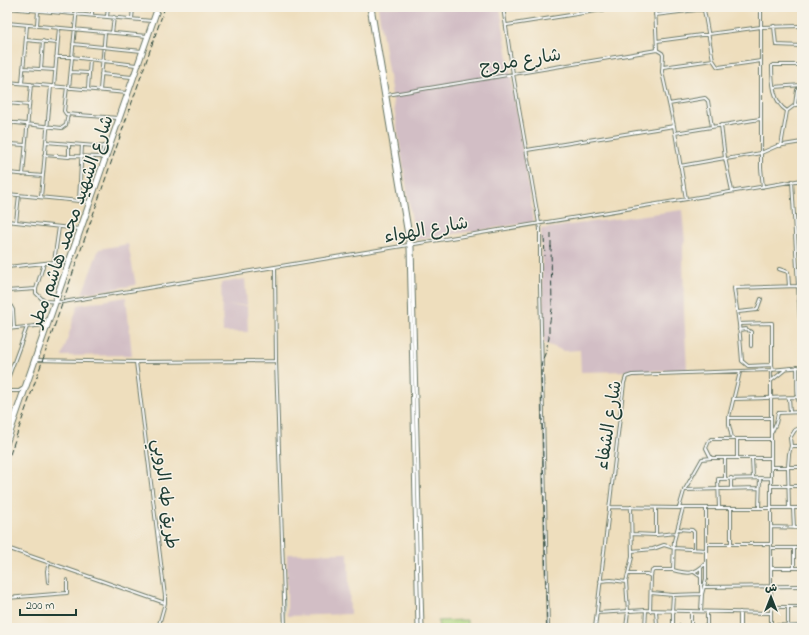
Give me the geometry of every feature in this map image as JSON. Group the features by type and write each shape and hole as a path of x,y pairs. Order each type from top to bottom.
{"main road":[{"name":"شارع الشهيد محمد هاشم مطر","path":"103,159 106,146 118,118 158,7"},
{"name":"شارع الشهيد محمد هاشم مطر","path":"68,263 90,202 103,159 158,7"},
{"path":"371,7 387,95 396,157"},
{"path":"371,7 410,245 422,628"},
{"name":"شارع الشهيد محمد هاشم مطر","path":"7,436 36,360 79,230 90,202"},
{"path":"410,245 418,628"},
{"name":"شارع الشهيد محمد هاشم مطر","path":"7,444 23,389 55,301"}],"street":[{"path":"62,7 62,12"},
{"path":"77,7 71,72 64,111 68,114 118,118"},
{"path":"92,7 92,15"},
{"path":"107,17 108,7"},
{"path":"132,19 133,7"},
{"path":"503,7 541,237 540,271 548,628"},
{"path":"507,25 621,7"},
{"path":"655,7 657,50 663,55 663,68 686,198"},
{"path":"655,15 721,7"},
{"path":"761,7 761,153 763,187"},
{"path":"7,8 30,8 38,11 152,21"},
{"path":"704,10 713,60 717,66 719,67 762,61"},
{"path":"37,26 38,11"},
{"path":"112,33 114,18"},
{"path":"7,23 147,36"},
{"path":"22,83 27,25"},
{"path":"774,26 776,45 801,46 802,53"},
{"path":"657,41 761,27 802,26"},
{"path":"41,198 47,126 59,28"},
{"path":"100,90 104,32"},
{"path":"26,40 58,42"},
{"path":"41,69 43,41"},
{"path":"73,44 142,51"},
{"name":"شارع مروج","path":"387,95 657,50"},
{"path":"56,57 72,57 136,65"},
{"path":"88,89 90,59"},
{"path":"663,68 713,60"},
{"path":"787,111 779,105 774,87 772,66 802,65"},
{"path":"23,68 55,70"},
{"path":"71,72 88,73"},
{"path":"101,74 132,77"},
{"path":"7,82 127,93"},
{"path":"23,174 31,84"},
{"path":"774,87 802,86"},
{"path":"795,105 797,90 802,86"},
{"path":"669,104 705,98 708,101 712,127"},
{"path":"7,103 29,105"},
{"path":"781,146 787,111 795,105 802,104"},
{"path":"7,122 60,128 65,127 68,114"},
{"path":"675,133 761,118"},
{"path":"7,162 11,122"},
{"path":"721,125 725,158 732,192"},
{"path":"526,150 674,126"},
{"path":"46,142 106,146"},
{"path":"680,166 761,153 781,146 802,142"},
{"path":"8,144 25,145"},
{"path":"69,144 70,156"},
{"path":"79,201 82,145"},
{"path":"44,155 68,158 70,156 82,156 103,159"},
{"path":"7,173 43,176"},
{"name":"شارع الهواء","path":"55,301 63,302 410,245 539,222 802,180"},
{"path":"792,182 802,355"},
{"path":"7,194 90,202"},
{"path":"16,222 19,195"},
{"path":"7,221 79,230"},
{"path":"54,262 59,227"},
{"path":"7,267 54,262 68,263"},
{"path":"44,263 36,293 42,300 48,302 55,301"},
{"path":"275,267 276,361 285,628"},
{"path":"779,269 788,272 789,286"},
{"path":"798,282 802,281"},
{"path":"772,365 751,366 743,363 742,361 738,312 734,288 798,286"},
{"path":"14,328 13,310 8,301 8,291 36,289"},
{"path":"738,312 757,310 761,299"},
{"path":"739,324 772,323 771,627 802,626"},
{"path":"7,329 45,325"},
{"path":"7,381 8,374 27,327"},
{"path":"739,330 751,332 751,346"},
{"path":"36,360 136,362 276,361"},
{"name":"طريق طه الروبي","path":"136,362 164,584 165,603 158,628"},
{"path":"771,433 776,423 778,413 802,412 798,397 797,367"},
{"name":"شارع الشفاء","path":"595,628 624,383 627,376 641,374 740,372 802,367"},
{"path":"771,381 786,368"},
{"path":"732,439 729,418 740,372"},
{"path":"7,391 19,391 23,389"},
{"path":"733,399 798,397"},
{"path":"789,398 790,412"},
{"path":"729,418 771,418"},
{"path":"790,508 788,467 791,446 790,438 798,428 802,427"},
{"path":"737,439 737,458"},
{"path":"711,458 706,448 710,440 771,439"},
{"path":"791,446 802,446"},
{"path":"679,508 684,490 700,461 711,458 772,458"},
{"path":"752,458 753,478"},
{"path":"725,459 725,478"},
{"path":"771,467 802,467"},
{"path":"731,478 731,488"},
{"path":"759,508 760,478"},
{"path":"719,508 718,479 771,478"},
{"path":"771,486 802,486"},
{"path":"684,490 759,488"},
{"path":"609,507 802,508"},
{"path":"626,628 628,611 626,582 632,551 631,507"},
{"path":"656,508 656,535"},
{"path":"673,570 674,541 683,508"},
{"path":"702,594 706,579 706,508"},
{"path":"731,508 731,544"},
{"path":"794,508 794,528"},
{"path":"771,527 802,528"},
{"path":"678,529 692,530 694,532 694,549"},
{"path":"632,534 656,535 677,533"},
{"path":"706,544 771,544"},
{"path":"632,551 653,549 664,546 706,550"},
{"path":"7,548 165,603"},
{"path":"771,548 802,548"},
{"path":"794,548 794,568"},
{"path":"48,582 47,571 49,562"},
{"path":"650,610 650,576 653,570 673,570 688,573 694,572 706,563"},
{"path":"701,568 701,611"},
{"path":"771,568 802,568"},
{"path":"694,572 700,576"},
{"path":"628,574 647,574 650,576"},
{"path":"7,598 66,593 67,580"},
{"path":"600,581 611,580 626,582"},
{"path":"705,587 771,588 802,586"},
{"path":"650,593 702,594"},
{"path":"673,594 673,626"},
{"path":"771,607 802,607"},
{"path":"788,607 788,626"},
{"path":"597,613 646,610 771,612"},
{"path":"646,610 645,627 707,627 707,612"},
{"path":"656,611 657,626"},
{"path":"691,611 691,626"},
{"path":"740,612 740,628"}],"shaded area":[{"path":"378,7 500,7 534,222 415,240"},
{"path":"682,210 685,242 683,245 684,310 687,370 581,372 580,350 564,351 544,343 541,229"},
{"path":"128,244 136,285 82,294 99,249"},
{"path":"245,279 247,305 225,306 247,306 248,332 223,332 221,283"},
{"path":"126,297 132,355 62,356 78,305"},
{"path":"348,553 350,614 287,616 287,554"}],"green space":[{"path":"467,620 467,628 439,628 438,621"}],"waterway":[{"path":"283,591 283,628"}],"railway":[{"path":"7,463 165,7"},
{"path":"551,233 551,251"},
{"path":"544,237 545,256"},
{"path":"547,628 541,368 549,338 552,309 551,246"}]}
